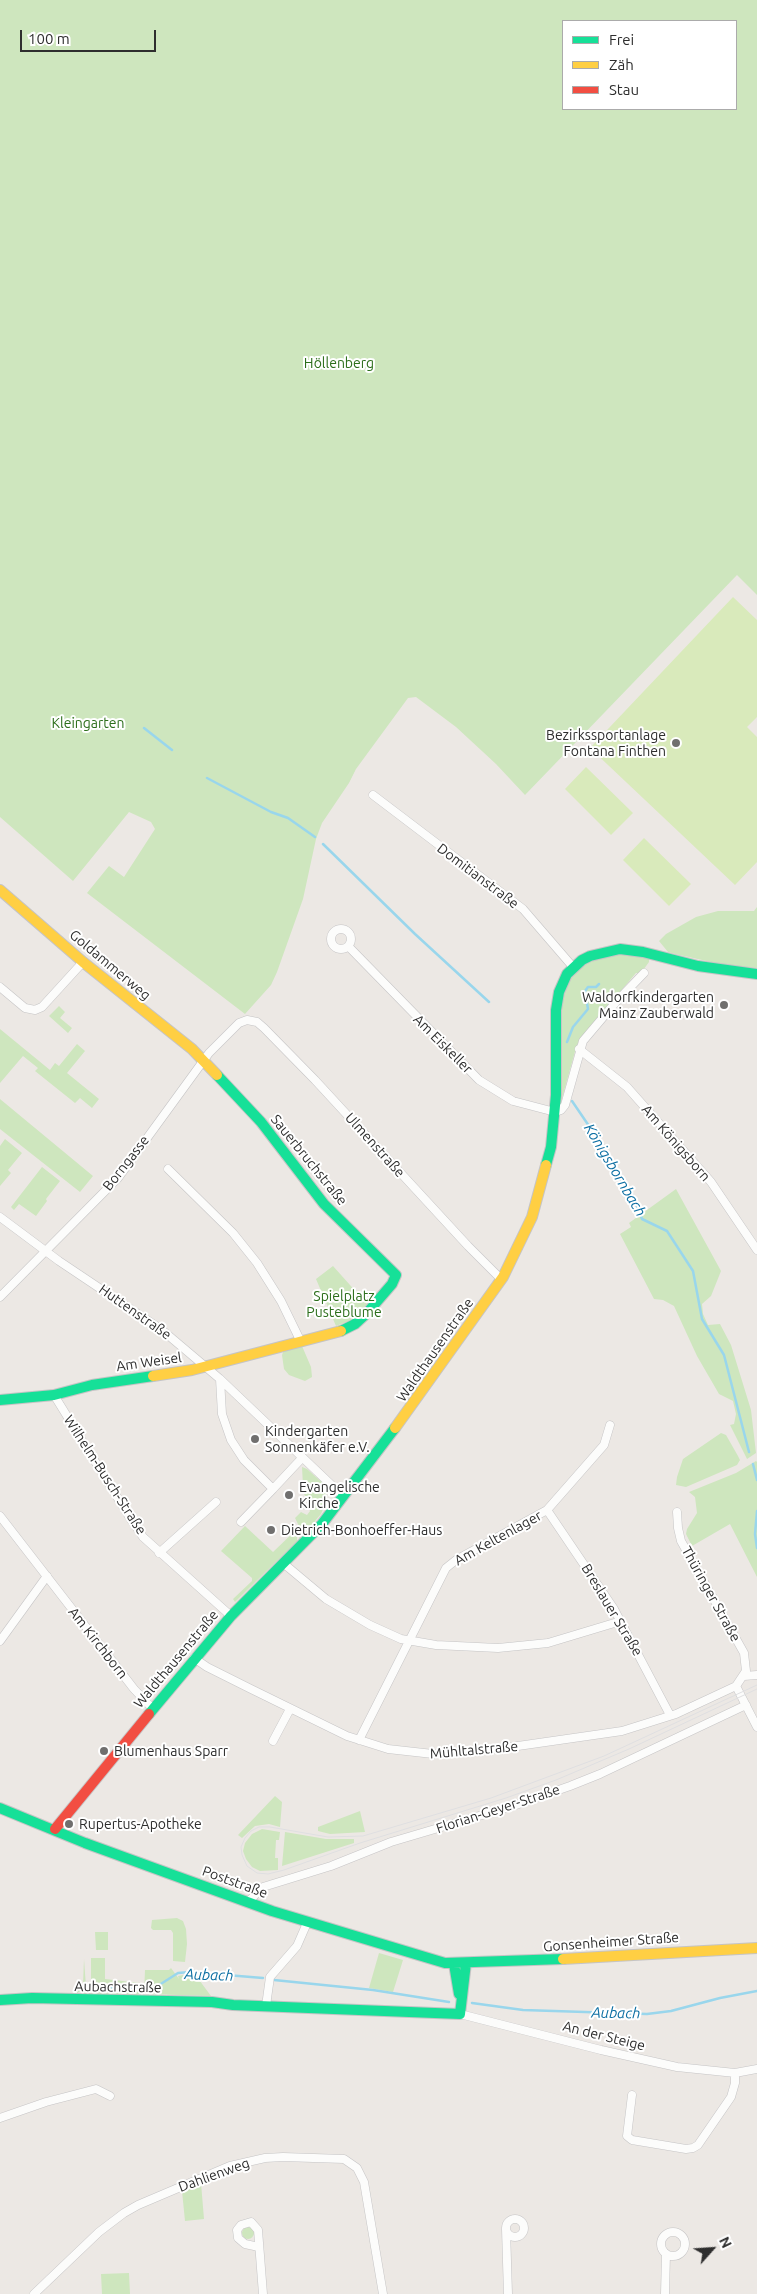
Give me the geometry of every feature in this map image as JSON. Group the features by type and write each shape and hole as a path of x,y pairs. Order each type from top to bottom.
{"street":[{"name":"Domitianstraße","path":"373,795 524,909 573,967"},
{"name":"Goldammerweg","path":"0,890 83,962 192,1049 203,1061"},
{"name":"Am Eiskeller","path":"348,946 479,1080 513,1102 555,1112"},
{"path":"573,967 582,960 600,953 632,950 698,966 757,974"},
{"path":"0,987 25,1008 36,1010 42,1007 83,962"},
{"name":"Waldthausenstraße","path":"55,1829 194,1658 231,1616 322,1524 432,1379 501,1279 518,1249 537,1202 551,1147 555,1112 556,1010 562,984 573,967"},
{"path":"555,1112 561,1110 565,1105 579,1049 583,1041 644,973"},
{"name":"Ulmenstraße","path":"243,1021 252,1020 264,1028 338,1103 468,1246 501,1279"},
{"name":"Borngasse","path":"0,1297 118,1178 203,1061 243,1021"},
{"name":"Am Königsborn","path":"579,1049 586,1052 627,1087 710,1182 757,1250"},
{"name":"Sauerbruchstraße","path":"203,1061 260,1122 324,1204 396,1275"},
{"path":"168,1169 233,1233 257,1263 281,1301 300,1340"},
{"name":"Huttenstraße","path":"0,1217 46,1251 140,1313 220,1379 343,1496"},
{"name":"Am Weisel","path":"0,1400 54,1395 92,1385 205,1366 351,1327 386,1291 396,1275"},
{"path":"220,1379 219,1396 222,1414 231,1440 244,1460 273,1489"},
{"name":"Wilhelm-Busch-Straße","path":"54,1395 130,1518 159,1553 231,1616"},
{"name":"Am Keltenlager","path":"358,1740 443,1573 450,1564 547,1510 604,1446 610,1425"},
{"path":"241,1522 302,1458"},
{"path":"159,1553 216,1502"},
{"name":"Breslauer Straße","path":"547,1510 621,1621 670,1715"},
{"name":"Thüringer Straße","path":"677,1512 681,1542 744,1653 746,1666 744,1676"},
{"name":"Am Kirchborn","path":"0,1516 134,1689 152,1708"},
{"path":"284,1563 313,1590 345,1611 401,1639 436,1645 498,1648 548,1643 621,1621"},
{"path":"0,1641 47,1576"},
{"name":"Mühltalstraße","path":"194,1658 207,1667 290,1709 358,1740 388,1749 433,1754 504,1748 622,1731 694,1706 736,1686"},
{"path":"757,1675 744,1676 736,1686 757,1727"},
{"name":"Florian-Geyer-Straße","path":"248,1902 263,1887 331,1866 391,1842 516,1805 570,1786 600,1774 746,1705"},
{"path":"273,1741 290,1709"},
{"name":"Poststraße","path":"0,1808 55,1829 85,1843 307,1923 437,1961 454,1964 466,1963"},
{"path":"266,2006 270,1977 297,1946 307,1923"},
{"name":"Gonsenheimer Straße","path":"466,1963 757,1948"},
{"path":"460,2014 466,1963"},
{"path":"454,1964 461,2000"},
{"name":"Aubachstraße","path":"0,2000 32,1998 142,2002 212,2002 460,2014"},
{"name":"An der Steige","path":"460,2014 640,2059 707,2071 734,2073 757,2069"},
{"path":"632,2096 628,2136 632,2140 686,2149 693,2148 698,2145 731,2097 735,2083 734,2073"},
{"path":"0,2118 46,2102 96,2089 110,2096"},
{"name":"Dahlienweg","path":"34,2294 99,2232 131,2209 157,2196 230,2166 265,2158 283,2157 339,2158 349,2161 358,2168 364,2182 383,2294"},
{"path":"506,2229 508,2294"},
{"path":"259,2247 263,2294"},
{"path":"665,2294 666,2254"}],"green space":[{"name":"Höllenberg","path":"0,0 757,0 757,595 737,575 525,795 496,764 456,727 416,697 408,698 356,769 349,783 322,823 316,839 303,899 277,972 271,985 245,1014 87,893 109,866 124,877 155,829 151,822 129,812 73,881 0,817"},
{"name":"Bezirkssportanlage Fontana Finthen","path":"733,597 757,620 757,717 747,727 757,737 757,862 735,885 590,748"},
{"path":"586,767 633,813 611,835 565,789"},
{"path":"644,838 691,884 669,906 623,860"},
{"path":"757,907 757,968 725,965 675,954 668,952 659,941 666,934 696,917 718,911 754,911"},
{"path":"612,953 631,954 649,959 649,962 641,973 636,973 580,1039 561,1102 560,1004 573,974 588,961"},
{"path":"59,1006 65,1012 60,1018 72,1028 68,1033 49,1016"},
{"path":"0,1029 50,1070 55,1063 59,1066 77,1044 85,1051 67,1073 99,1099 92,1108 80,1098 75,1103 35,1071 38,1068 23,1056 0,1083"},
{"path":"0,1099 93,1176 80,1192 0,1129"},
{"path":"5,1139 22,1153 8,1170 11,1173 0,1186 0,1146"},
{"path":"42,1167 60,1181 46,1199 47,1201 36,1216 19,1204 14,1210 11,1207"},
{"path":"676,1189 721,1271 711,1296 702,1304 703,1314 708,1325 720,1324 731,1345 751,1410 756,1453 747,1459 730,1425 734,1424 736,1414 733,1401 719,1394 697,1356 674,1306 663,1300 654,1299 620,1234 631,1227 629,1223"},
{"name":"Spielplatz Pusteblume","path":"333,1266 367,1304 351,1320 336,1326 316,1279"},
{"path":"302,1346 311,1367 312,1377 305,1381 289,1375 284,1369 282,1355 284,1350"},
{"path":"721,1433 726,1435 740,1460 737,1465 686,1487 676,1485 683,1459"},
{"path":"756,1461 757,1577 730,1524 692,1546 686,1534 697,1513 695,1497 689,1492 736,1473"},
{"path":"302,1467 307,1469 325,1485 327,1500 321,1514 299,1540 300,1528 295,1518 301,1512 307,1515 310,1511 309,1501 301,1490 303,1486"},
{"path":"245,1526 273,1552 297,1529 297,1541 235,1602 233,1599 252,1581 252,1578 221,1551"},
{"path":"275,1796 282,1802 280,1827 269,1824 255,1826 242,1838 238,1835"},
{"path":"360,1811 365,1832 330,1834 318,1831 318,1827"},
{"path":"262,1829 280,1832 279,1840 276,1840 275,1858 278,1858 278,1870 260,1871 252,1867 246,1859 243,1851 245,1843 252,1834"},
{"path":"285,1832 326,1839 354,1839 354,1843 282,1866"},
{"path":"177,1918 183,1921 186,1929 185,1962 173,1961 173,1933 171,1930 153,1930 151,1928 152,1920"},
{"path":"95,1932 108,1932 108,1950 96,1950"},
{"path":"379,1953 403,1960 393,1992 369,1988"},
{"path":"91,1958 105,1958 105,1979 140,1983 141,1992 137,1995 81,1994 87,1988 88,1982 91,1982"},
{"path":"84,1959 86,1987 76,1994 76,1985 83,1985"},
{"path":"171,1968 179,1979 178,1976 194,1973 211,1996 144,1994 145,1970 169,1970"},
{"path":"201,2183 204,2219 185,2221 182,2191"},
{"path":"246,2227 250,2227 254,2233 250,2239 246,2239 242,2235 242,2231"},
{"path":"129,2273 130,2294 102,2294 101,2274"}],"waterway":[{"name":"Königsbornbach","path":"144,728 172,750"},
{"name":"Königsbornbach","path":"207,778 271,812 288,818 315,837"},
{"name":"Königsbornbach","path":"323,844 415,934 489,1002"},
{"name":"Königsbornbach","path":"567,1042 573,1027 588,1009 585,991 588,987 596,987 599,984"},
{"name":"Königsbornbach","path":"572,1101 606,1151 613,1168 633,1196 642,1219 667,1231 693,1271 702,1319 724,1355 749,1452"},
{"name":"Königsbornbach","path":"753,1464 757,1480"},
{"name":"Königsbornbach","path":"757,1511 755,1534 757,1548"},
{"name":"Aubach","path":"98,1987 156,1987 178,1973 190,1972 263,1978"},
{"name":"Aubach","path":"274,1980 373,1990 449,2002"},
{"name":"Aubach","path":"472,2003 523,2010 647,2014 671,2011 720,1998 757,1991"}],"tram line":[{"path":"757,1685 604,1756 491,1798 363,1836 328,1837 270,1827 259,1827 251,1831 245,1838 241,1847 242,1855 247,1866 257,1873 268,1874 284,1870 360,1843 506,1798 556,1780 629,1749 757,1689"}],"traffic: fast":[{"path":"546,1165 551,1147 556,1095 556,1010 559,992 567,974 582,960 590,956 620,949 643,952 698,966 757,974"},
{"path":"217,1075 261,1122 324,1204 396,1275 392,1284 367,1313 355,1324 341,1331"},
{"path":"0,1400 54,1395 92,1385 153,1376"},
{"path":"149,1714 231,1616 322,1524 395,1428"},
{"path":"0,1808 85,1843 272,1911 445,1963 563,1959"},
{"path":"0,2000 32,1998 212,2002 233,2005 460,2014 466,1963"},
{"path":"454,1964 459,1994"}],"traffic: slow":[{"path":"0,890 83,962 192,1049 217,1075"},
{"path":"395,1428 503,1277 532,1217 546,1165"},
{"path":"153,1376 192,1370 341,1331"},
{"path":"563,1959 757,1948"}],"traffic: jam":[{"path":"55,1829 149,1714"}],"place":[{"name":"Bezirkssportanlage Fontana Finthen","path":"676,743"},
{"name":"Waldorfkindergarten Mainz Zauberwald","path":"724,1005"},
{"name":"Kindergarten Sonnenkäfer e.V.","path":"255,1439"},
{"name":"Evangelische Kirche","path":"289,1495"},
{"name":"Dietrich-Bonhoeffer-Haus","path":"271,1530"},
{"name":"Blumenhaus Sparr","path":"104,1751"},
{"name":"Rupertus-Apotheke","path":"69,1824"}],"park label":[{"name":"Kleingarten","path":"88,723"}]}
